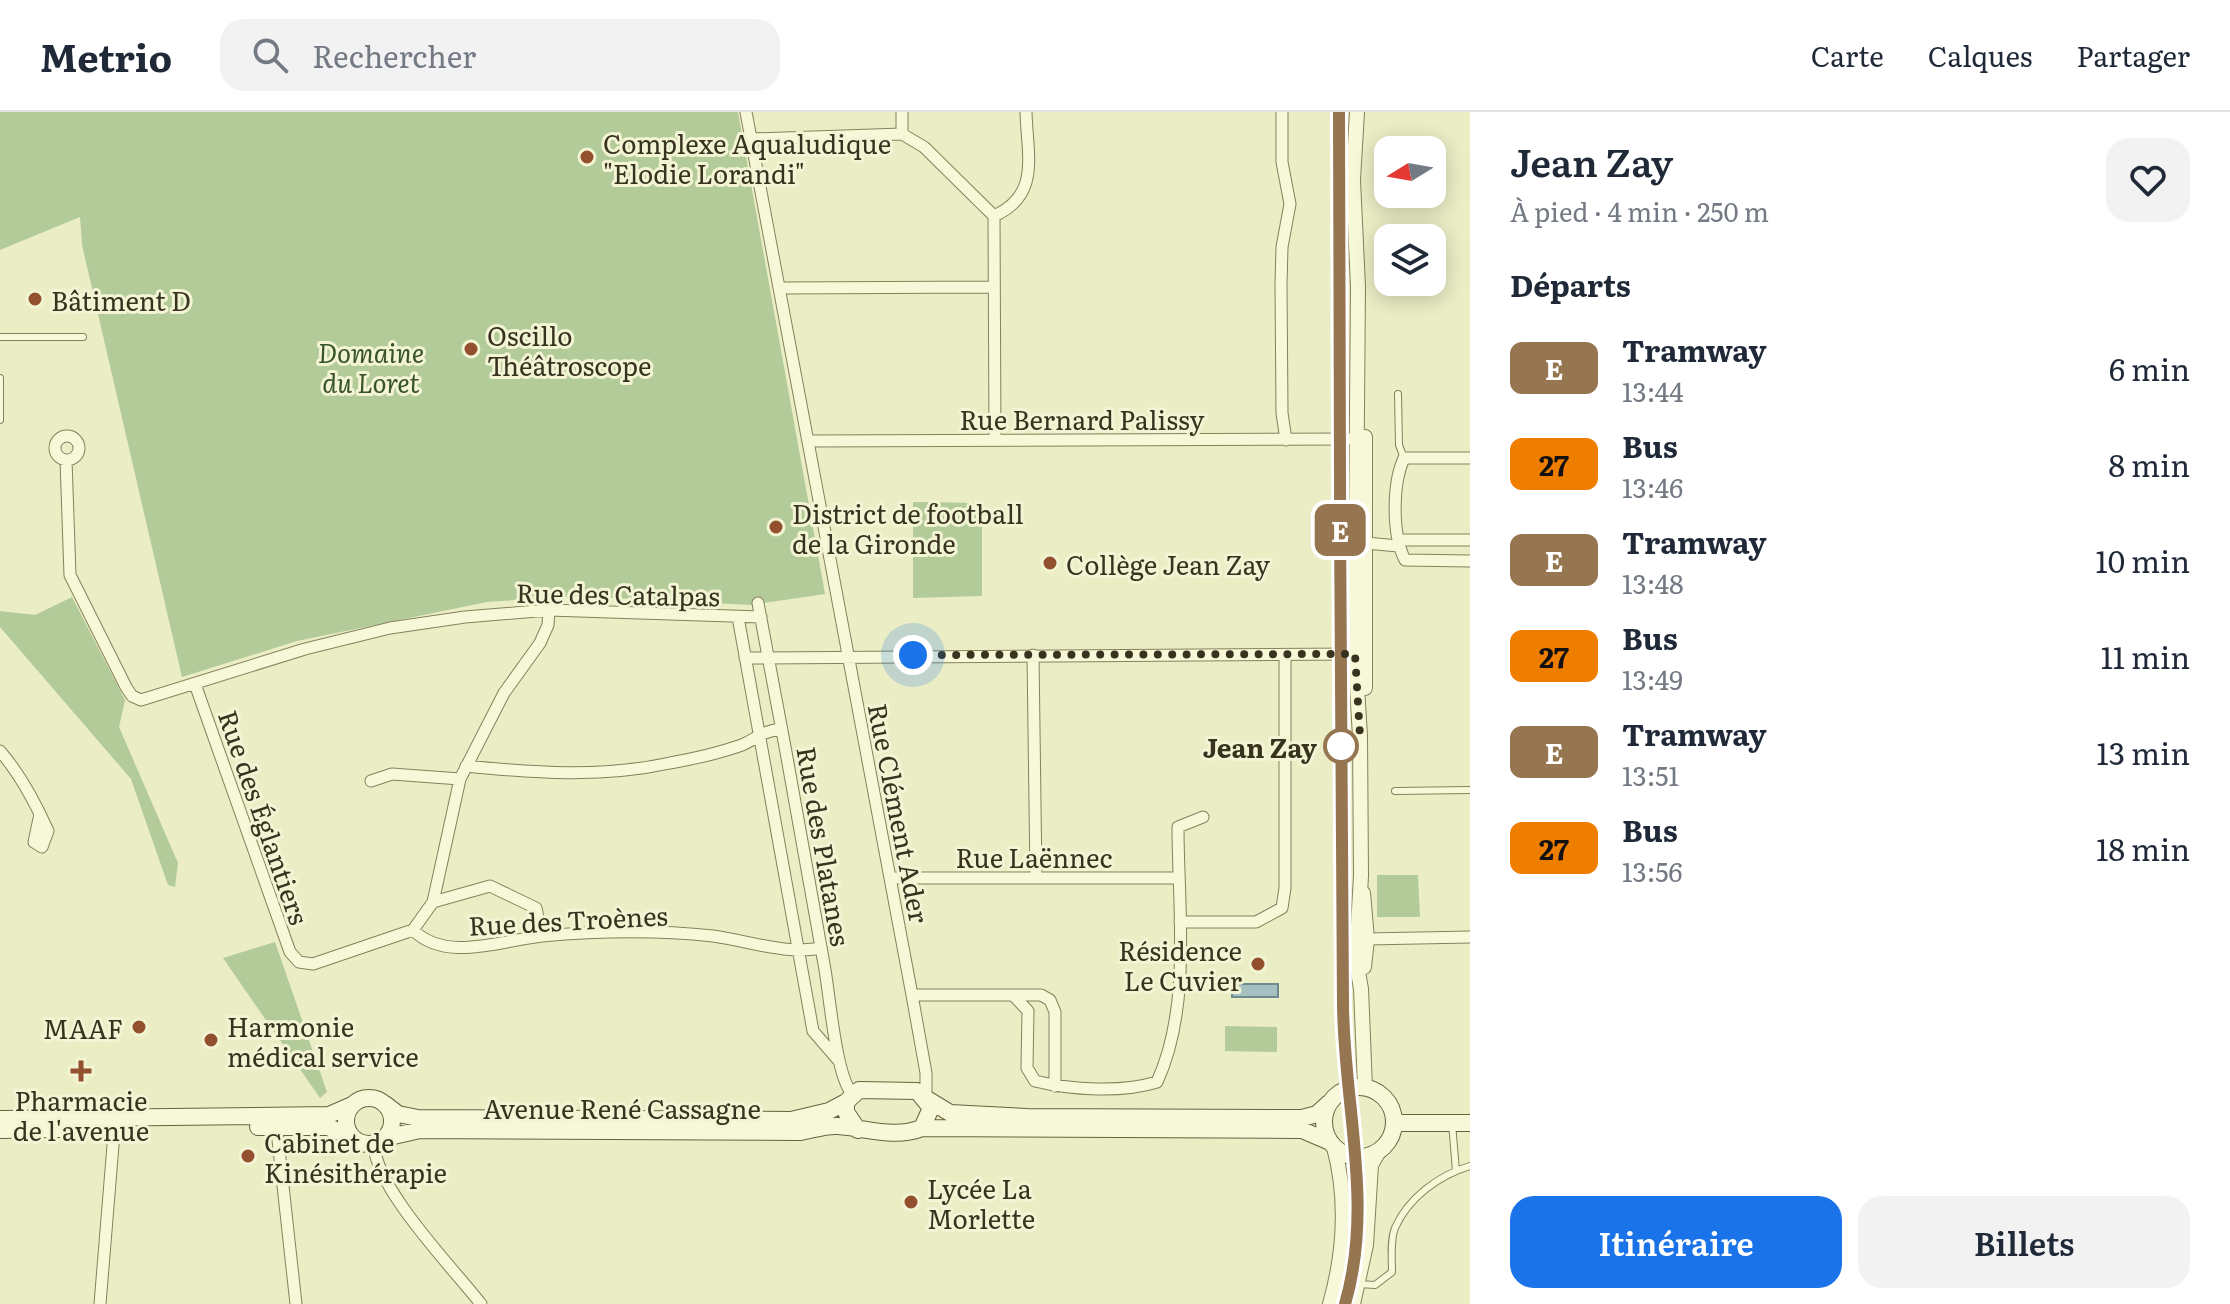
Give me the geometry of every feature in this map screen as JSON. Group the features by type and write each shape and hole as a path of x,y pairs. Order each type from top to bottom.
{"main road":[{"path":"1365,1087 1389,1104 1394,1123 1392,1134 1379,1151 1356,1157 1332,1144 1324,1122 1329,1103 1347,1089 1365,1087"},
{"name":"Avenue René Cassagne","path":"0,1119 276,1121 329,1115 365,1099 385,1104 398,1114 418,1118 791,1120 829,1111 859,1090 902,1088 917,1091 950,1113 1027,1117 1302,1118 1317,1114 1329,1103"},
{"path":"849,1098 846,1112 858,1130"},
{"path":"922,1128 930,1118 931,1108 926,1098"},
{"path":"379,1141 392,1117 385,1104"},
{"path":"352,1105 346,1125 352,1137"},
{"name":"Avenue René Cassagne","path":"276,1121 328,1127 362,1143 420,1130 800,1132 835,1126 911,1133 922,1128 1302,1130 1332,1144"},
{"name":"Avenue René Cassagne","path":"0,1130 115,1122"},
{"path":"1394,1123 1470,1123"}],"street":[{"name":"Rue Clément Ader","path":"746,112 912,995 926,1073 926,1098"},
{"path":"902,112 902,134"},
{"path":"994,216 1020,201 1025,190 1028,173 1026,112"},
{"path":"1282,112 1282,162 1290,204 1282,247 1281,285 1282,413 1286,440"},
{"path":"1357,112 1357,147 1363,180 1355,439 1355,654 1360,736 1361,876 1356,960 1361,989 1365,1087"},
{"path":"751,139 902,134 924,147 994,216 995,440"},
{"path":"780,288 993,287"},
{"path":"1359,374 1365,428 1366,543 1365,697 1360,736"},
{"name":"Rue Bernard Palissy","path":"808,441 1355,439"},
{"path":"1470,458 1404,458 1397,473 1398,543 1405,560 1470,561"},
{"name":"Rue des Catalpas","path":"66,460 70,575 126,687 132,696 141,700 305,649 390,628 549,610 761,617"},
{"path":"1366,543 1470,540"},
{"name":"Rue des Platanes","path":"758,603 821,948 838,1060 849,1098"},
{"path":"413,930 433,902 460,779 504,693 540,643 548,625 549,610"},
{"path":"738,617 813,1031 838,1060"},
{"path":"745,658 848,654 1355,654"},
{"path":"1033,655 1036,878"},
{"path":"1180,922 1256,922 1282,908 1285,888 1285,656"},
{"name":"Rue des Églantiers","path":"195,684 290,952 299,962 313,964 413,930"},
{"path":"466,766 564,774 618,771 668,764 744,744 759,733 781,729"},
{"path":"0,751 17,770 40,814"},
{"path":"371,781 392,774 460,779"},
{"path":"1013,995 1028,1011 1027,1068 1035,1081 1055,1086 1140,1087 1157,1082 1164,1066 1176,1001 1180,922 1178,827 1203,817"},
{"path":"1361,876 1367,939 1361,989"},
{"name":"Rue Laënnec","path":"890,878 1178,878"},
{"path":"433,902 490,886 536,908 542,936"},
{"name":"Rue des Troènes","path":"413,930 420,938 437,944 464,947 542,936 630,933 712,936 799,952"},
{"path":"1367,939 1470,937"},
{"path":"799,952 821,948"},
{"path":"912,995 1041,995 1050,1000 1055,1012 1055,1086"},
{"path":"276,1121 296,1304"},
{"path":"100,1304 115,1122"},
{"path":"379,1141 376,1164 390,1189 481,1304"},
{"path":"1330,1304 1343,1246 1345,1212 1332,1144"},
{"path":"1353,1304 1366,1245 1371,1165 1379,1151"}],"lane":[{"path":"0,337 83,337"},
{"path":"0,378 0,420"},
{"path":"1398,394 1399,445 1404,458"},
{"path":"648,613 649,596"},
{"path":"1395,791 1470,790"},
{"path":"1452,1123 1456,1171"},
{"path":"1358,1284 1375,1285 1392,1272 1394,1231 1410,1203 1435,1182 1470,1166"}],"green space":[{"name":"Domaine du Loret","path":"0,112 738,112 825,594 751,605 574,596 487,602 297,641 182,677 82,245 80,217 0,250"},
{"path":"913,502 982,503 982,596 913,598"},
{"path":"72,597 125,700 119,727 178,863 175,887 168,885 131,779 0,627 0,611 35,615"},
{"path":"1377,875 1418,875 1420,917 1377,917"},
{"path":"275,942 327,1092 320,1098 223,958"},
{"path":"1225,1026 1277,1027 1277,1052 1225,1051"}],"water":[{"path":"1232,984 1278,984 1278,997 1232,997"}],"tram line":[{"path":"1339,112 1343,999 1358,1190 1354,1266 1345,1304"},
{"name":"E","path":"1339,112 1343,1028 1360,1217 1358,1249 1345,1304"}],"place":[{"name":"Complexe Aqualudique \"Elodie Lorandi\"","path":"587,157"},
{"name":"Bâtiment D","path":"35,299"},
{"name":"Oscillo Théâtroscope","path":"471,349"},
{"name":"District de football de la Gironde","path":"776,527"},
{"name":"Collège Jean Zay","path":"1050,563"},
{"name":"Jean Zay","path":"1341,746"},
{"name":"Résidence Le Cuvier","path":"1258,964"},
{"name":"MAAF","path":"139,1027"},
{"name":"Harmonie médical service","path":"211,1040"},
{"name":"Pharmacie de l'avenue","path":"81,1071"},
{"name":"Cabinet de Kinésithérapie","path":"248,1156"},
{"name":"Lycée La Morlette","path":"911,1202"}],"route":[{"path":"913,655 1355,654 1360,736 1341,746"}]}
